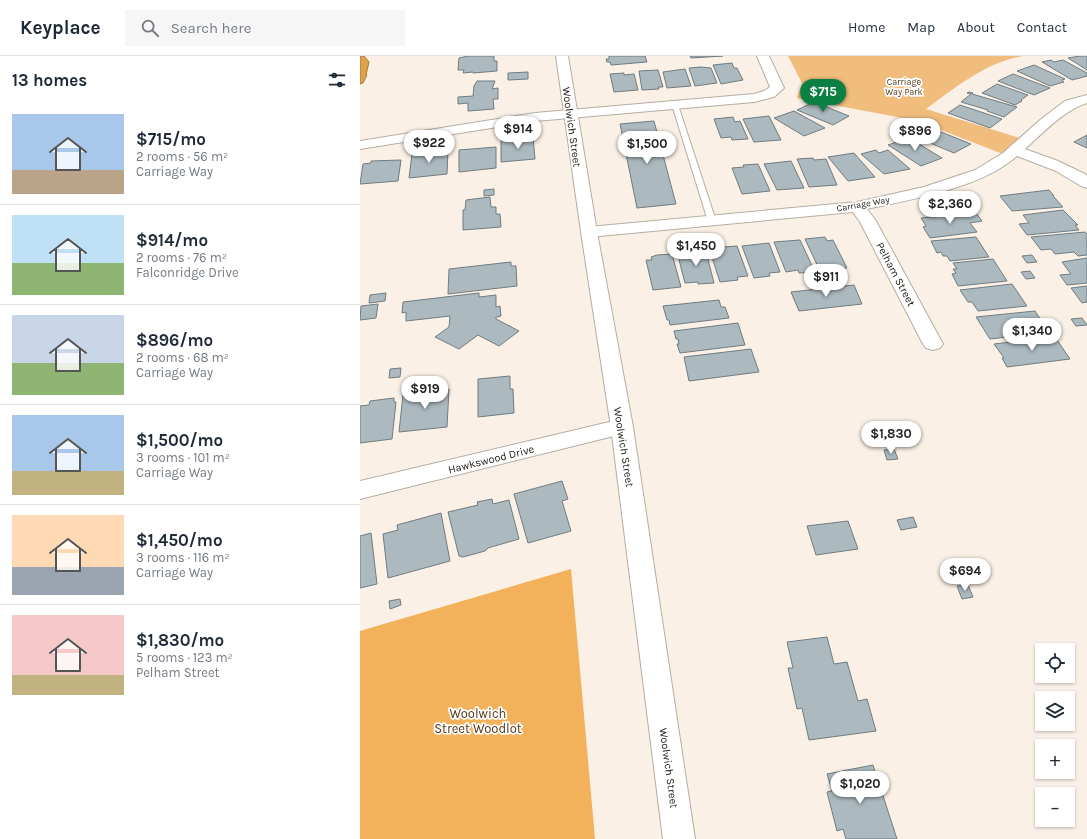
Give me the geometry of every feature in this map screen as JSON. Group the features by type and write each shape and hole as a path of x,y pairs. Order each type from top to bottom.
{"street":[{"name":"Woolwich Street","path":"562,56 589,232 622,427 679,839"},
{"path":"360,145 482,125 570,114 754,98 770,94 777,88 763,56"},
{"name":"Carriage Way","path":"589,232 856,207 928,191 980,173 1008,156 1045,123 1070,104 1087,99"},
{"path":"1015,150 1041,159 1081,178 1087,183"},
{"name":"Pelham Street","path":"856,207 868,221 933,344"},
{"name":"Hawkswood Drive","path":"360,490 622,427"}],"lane":[{"path":"675,105 712,221"}],"green space":[{"name":"Carriage Way Park","path":"788,56 1023,56 996,64 972,76 926,109 1026,140 1008,156 918,121 797,98 802,83"},
{"name":"Woolwich Street Woodlot","path":"571,569 595,839 360,839 360,631"}],"shaded area":[{"path":"360,56 364,56 369,62 367,75 363,83 360,84"}],"building":[{"path":"468,56 494,56 494,61 497,61 497,71 463,73 464,70 458,70 459,58"},
{"path":"609,56 645,56 647,62 611,65 606,59 609,59"},
{"path":"690,56 723,56 691,58"},
{"path":"1087,56 1087,70 1068,58"},
{"path":"1051,60 1054,62 1063,60 1087,73 1087,76 1072,80 1042,62"},
{"path":"732,63 734,68 737,68 743,80 721,84 713,65"},
{"path":"1034,65 1065,79 1062,80 1064,82 1050,86 1017,71"},
{"path":"689,68 711,68 717,83 695,86"},
{"path":"685,69 691,86 667,88 663,72"},
{"path":"658,70 663,87 658,87 659,89 642,90 639,71"},
{"path":"528,72 528,79 508,80 508,73"},
{"path":"624,73 624,75 634,74 638,90 614,92 610,74"},
{"path":"1013,74 1050,88 1034,95 998,81"},
{"path":"477,81 495,81 492,89 498,88 498,99 493,99 494,109 468,111 468,103 458,104 458,97 473,96 474,86"},
{"path":"997,84 1028,95 1015,105 982,93"},
{"path":"969,92 1017,107 1004,117 987,111 988,110 961,102 971,94 967,93"},
{"path":"814,102 849,116 833,125 797,110"},
{"path":"960,105 1002,119 990,128 948,113"},
{"path":"794,111 825,128 804,136 774,118"},
{"path":"769,116 781,140 754,142 743,119"},
{"path":"733,117 735,122 740,121 748,139 732,140 731,137 721,138 714,119"},
{"path":"654,121 676,204 637,208 620,124"},
{"path":"931,128 971,144 954,153 911,135 920,130 924,132"},
{"path":"1087,135 1087,148 1074,142"},
{"path":"533,137 535,159 501,162 501,140"},
{"path":"909,138 942,158 921,166 888,145"},
{"path":"496,147 496,168 459,172 459,150"},
{"path":"876,150 879,153 888,150 910,169 884,174 861,154"},
{"path":"421,151 431,151 431,153 448,151 447,174 409,178 412,154 421,154"},
{"path":"854,153 875,177 848,181 828,157"},
{"path":"813,158 814,160 826,159 837,185 809,187 797,159"},
{"path":"401,160 398,181 360,184 363,164 371,163 371,161"},
{"path":"791,161 804,188 777,190 764,164"},
{"path":"758,164 770,191 742,194 732,168 744,167 743,165"},
{"path":"494,189 494,195 484,196 484,190"},
{"path":"1049,190 1063,207 1012,211 1000,196"},
{"path":"490,197 491,207 496,207 496,214 500,214 501,227 463,230 463,210 465,210 466,200"},
{"path":"1063,210 1078,225 1075,225 1079,230 1027,235 1019,224 1029,223 1023,215"},
{"path":"976,213 982,221 970,223 977,232 930,238 923,227 926,226 921,218"},
{"path":"1085,232 1087,234 1087,255 1078,256 1074,252 1055,254 1051,249 1041,250 1031,237"},
{"path":"825,237 827,241 833,240 847,268 820,271 805,239"},
{"path":"976,237 989,257 950,261 947,256 943,256 941,252 937,253 931,241"},
{"path":"800,240 815,272 799,273 798,270 786,272 774,242"},
{"path":"769,243 780,272 769,273 770,276 754,278 742,246"},
{"path":"737,246 748,276 737,277 738,280 720,282 709,248"},
{"path":"705,248 714,283 685,283 677,252"},
{"path":"672,254 681,287 653,290 646,260 652,260 651,257 657,255"},
{"path":"1032,255 1037,262 1027,263 1022,256"},
{"path":"1087,258 1087,283 1067,285 1060,275 1071,274 1062,262"},
{"path":"993,259 1007,281 958,286 952,274 956,273 953,269 957,269 953,263"},
{"path":"511,262 511,266 516,266 517,286 448,294 449,269"},
{"path":"1030,271 1035,278 1026,279 1021,272"},
{"path":"1012,284 1027,306 978,311 972,302 968,302 960,290"},
{"path":"854,285 862,304 799,311 791,292"},
{"path":"1087,286 1087,302 1082,303 1071,288"},
{"path":"386,293 385,301 369,303 370,295"},
{"path":"479,293 479,297 496,295 496,307 500,306 501,316 496,317 496,319 519,331 499,346 478,335 459,349 435,337 449,327 450,316 406,321 406,312 402,313 403,302"},
{"path":"719,300 721,307 725,307 729,318 670,325 663,306"},
{"path":"378,304 376,318 360,320 361,306"},
{"path":"1035,311 1049,332 990,339 976,317"},
{"path":"1082,318 1087,325 1076,326 1071,319"},
{"path":"738,323 745,345 680,353 677,344 679,344 678,339 676,339 674,331"},
{"path":"1055,337 1070,359 1007,367 1002,358 1004,358 994,344"},
{"path":"751,349 759,372 689,381 684,357"},
{"path":"401,368 400,377 389,378 390,369"},
{"path":"510,376 510,389 513,389 514,413 478,417 478,379"},
{"path":"439,386 439,391 449,389 447,427 399,432 403,395 422,393 422,388"},
{"path":"394,398 394,402 396,402 392,439 360,443 360,406 369,405 370,401"},
{"path":"894,449 898,459 887,460 884,450"},
{"path":"562,481 568,499 562,501 571,531 528,543 514,494"},
{"path":"492,499 493,504 509,500 519,539 488,548 485,551 463,557 459,556 448,512 478,505 477,502"},
{"path":"441,513 450,561 388,578 383,534 398,530 397,525"},
{"path":"913,517 917,527 901,530 897,520"},
{"path":"848,521 858,549 816,555 807,526"},
{"path":"371,533 377,584 360,588 360,536"},
{"path":"968,585 973,597 962,599 957,586"},
{"path":"400,599 401,605 390,609 389,601"},
{"path":"827,637 834,664 847,662 858,701 867,699 876,731 809,740 802,708 797,709 788,668 793,668 787,642"},
{"path":"873,765 897,839 846,839 843,829 837,831 827,792 832,791 827,774"}]}
